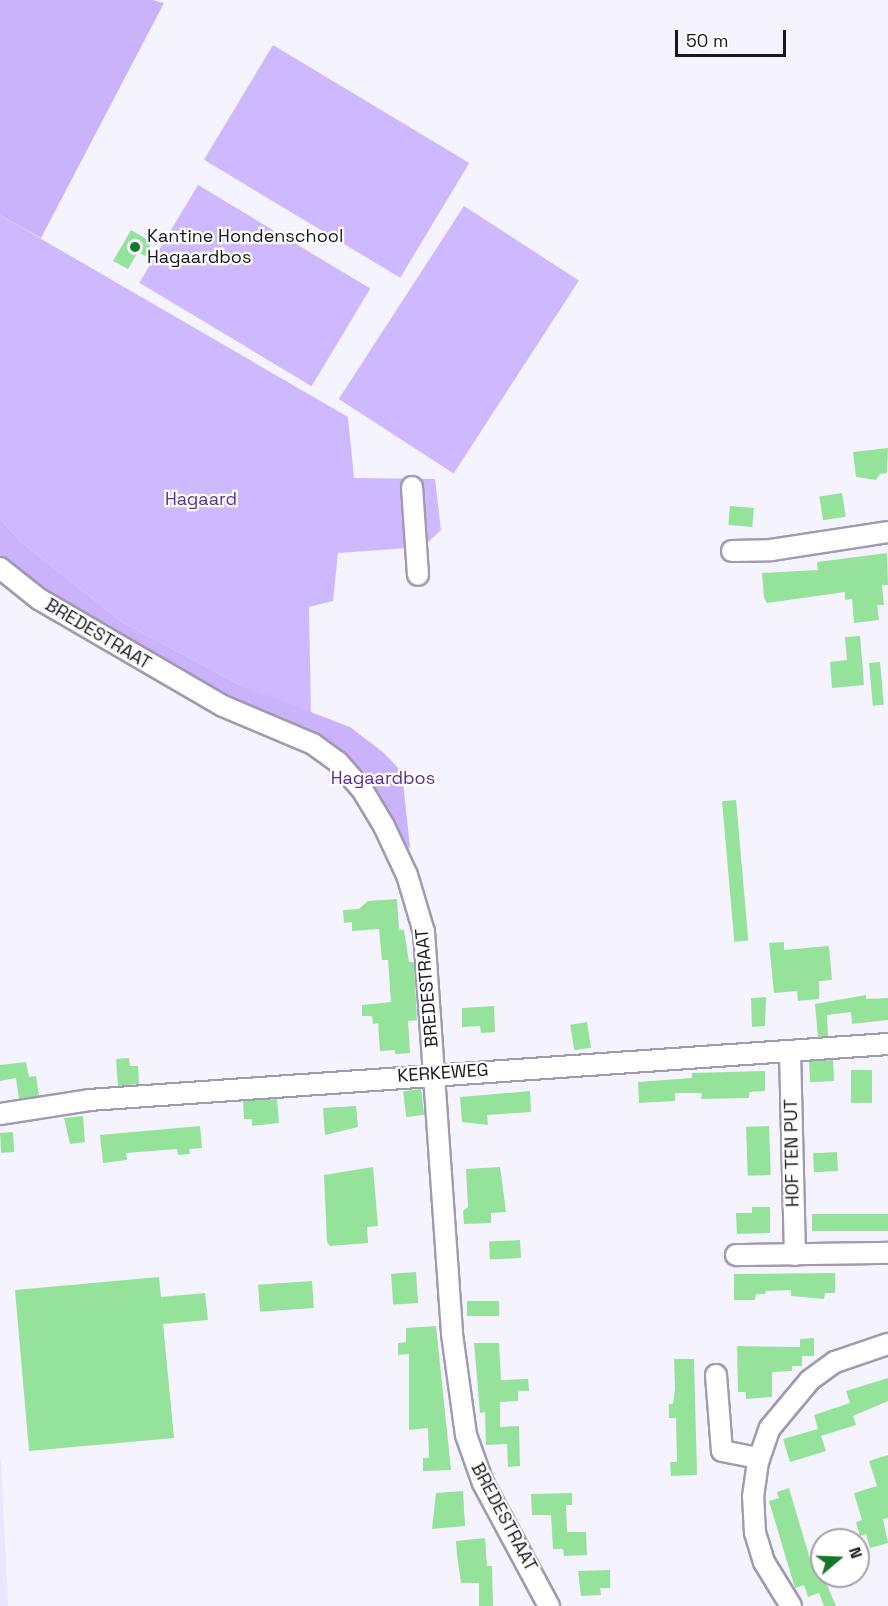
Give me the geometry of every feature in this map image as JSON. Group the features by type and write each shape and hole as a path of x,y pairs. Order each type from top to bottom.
{"street":[{"path":"412,487 418,576"},
{"path":"732,551 771,550 888,532"},
{"name":"BREDESTRAAT","path":"0,568 39,599 116,646 223,706 313,744 345,769 384,826 416,901 428,966 452,1334 466,1435 483,1483 549,1606"},
{"name":"KERKEWEG","path":"0,1114 89,1100 888,1044"},
{"name":"HOF TEN PUT","path":"790,1051 795,1255"},
{"path":"736,1255 888,1253"},
{"path":"791,1606 764,1562 755,1533 753,1497 759,1458 770,1428 810,1380 835,1362 888,1344"},
{"path":"716,1375 719,1446 729,1454 759,1458"}],"shaded area":[{"path":"1,1460 8,1606 0,1606"}],"green space":[{"path":"0,0 152,0 164,3 41,238 0,215"},
{"path":"273,45 469,163 400,278 204,160"},
{"path":"198,185 370,289 312,386 139,283"},
{"path":"464,206 579,281 454,474 339,399"},
{"name":"Hagaard","path":"0,215 348,417 354,478 435,479 441,530 423,547 338,553 333,601 309,607 311,714 238,684 122,622 21,542 0,519"},
{"name":"Hagaardbos","path":"0,519 21,542 122,622 238,684 350,727 384,753 402,772 410,848 399,845 366,786 41,592 0,560"}],"building":[{"name":"Kantine Hondenschool Hagaardbos","path":"131,230 152,242 145,256 138,252 128,269 113,261"},
{"path":"888,448 887,473 880,474 876,480 856,477 853,452"},
{"path":"842,493 846,517 823,520 819,497"},
{"path":"730,506 754,508 752,527 728,525"},
{"path":"887,553 888,585 882,585 884,605 877,605 879,620 854,623 852,599 845,600 845,592 767,603 764,598 762,573 818,570 817,562"},
{"path":"860,636 864,685 832,688 830,662 847,660 845,637"},
{"path":"880,662 884,705 873,706 869,663"},
{"path":"736,800 748,940 734,942 722,801"},
{"path":"397,899 399,930 404,930 409,962 414,962 417,1020 408,1021 410,1053 395,1054 395,1050 380,1051 378,1023 373,1024 372,1016 362,1016 362,1005 391,1002 388,960 382,960 379,929 352,931 352,922 344,923 343,910 359,909 368,901"},
{"path":"784,942 784,950 829,946 832,980 819,981 819,999 798,1001 797,991 774,993 769,943"},
{"path":"866,995 866,999 888,998 888,1020 852,1024 851,1012 827,1015 828,1036 818,1037 815,1004"},
{"path":"766,997 765,1026 752,1027 751,998"},
{"path":"494,1006 495,1032 481,1033 480,1026 462,1027 462,1008"},
{"path":"587,1022 591,1048 574,1050 570,1025"},
{"path":"129,1058 130,1066 138,1066 139,1084 118,1086 116,1059"},
{"path":"833,1060 834,1081 810,1082 809,1061"},
{"path":"26,1062 29,1077 36,1076 39,1096 19,1099 16,1078 0,1081 0,1065"},
{"path":"851,1070 872,1070 872,1103 851,1103"},
{"path":"765,1071 765,1091 749,1092 749,1098 701,1099 702,1093 675,1093 675,1101 639,1103 638,1082 692,1078 692,1073"},
{"path":"421,1089 424,1115 406,1117 403,1091"},
{"path":"530,1091 531,1112 487,1115 488,1125 462,1122 460,1097"},
{"path":"277,1099 279,1123 252,1126 252,1119 244,1119 243,1101"},
{"path":"356,1106 358,1127 325,1135 323,1108"},
{"path":"83,1116 85,1142 70,1144 64,1118"},
{"path":"200,1126 202,1148 189,1149 190,1154 178,1155 177,1149 126,1153 127,1160 103,1163 100,1135"},
{"path":"769,1126 771,1175 748,1176 746,1127"},
{"path":"13,1132 14,1152 1,1153 0,1133"},
{"path":"837,1152 838,1171 814,1172 813,1153"},
{"path":"373,1167 378,1226 367,1227 368,1243 330,1246 327,1242 324,1175"},
{"path":"500,1167 506,1212 491,1213 491,1223 464,1224 463,1211 468,1207 466,1169"},
{"path":"752,1207 770,1207 770,1233 737,1234 736,1213 752,1213"},
{"path":"812,1214 888,1214 888,1231 812,1231"},
{"path":"520,1240 521,1258 490,1260 489,1242"},
{"path":"416,1272 418,1303 393,1305 391,1274"},
{"path":"835,1273 835,1293 825,1293 824,1299 791,1296 791,1290 766,1291 765,1294 756,1294 755,1300 734,1300 734,1274"},
{"path":"159,1277 161,1297 205,1293 208,1320 163,1324 174,1438 29,1451 15,1290"},
{"path":"312,1281 314,1308 260,1312 258,1285"},
{"path":"467,1301 499,1301 499,1316 467,1316"},
{"path":"436,1326 451,1470 423,1471 423,1458 429,1458 428,1428 409,1430 409,1354 398,1355 398,1343 406,1342 406,1328"},
{"path":"814,1338 814,1356 802,1356 802,1366 792,1366 792,1371 772,1372 772,1397 746,1399 746,1392 738,1392 737,1346 800,1347 800,1339"},
{"path":"474,1343 499,1343 501,1380 528,1379 529,1391 518,1391 518,1401 500,1402 500,1427 519,1426 520,1466 508,1467 507,1444 486,1445 485,1412 480,1413"},
{"path":"674,1359 694,1359 697,1475 671,1476 670,1462 677,1462 676,1418 669,1418 669,1404 673,1404 675,1389"},
{"path":"888,1378 888,1401 853,1416 856,1425 821,1436 826,1451 790,1462 783,1439 818,1429 814,1415 850,1403 846,1391"},
{"path":"888,1455 888,1518 883,1519 888,1543 870,1548 870,1528 858,1528 856,1522 862,1520 854,1493 877,1486 869,1461"},
{"path":"789,1488 810,1559 810,1588 828,1588 836,1606 824,1606 819,1593 808,1597 804,1585 795,1588 769,1501 779,1498 777,1492"},
{"path":"463,1491 465,1526 432,1529 436,1493"},
{"path":"572,1493 572,1505 566,1505 567,1532 586,1532 587,1555 564,1556 563,1549 553,1549 551,1515 532,1515 531,1494"},
{"path":"485,1538 487,1566 492,1566 493,1606 479,1606 479,1583 461,1583 457,1555 456,1541"},
{"path":"610,1570 610,1588 600,1588 601,1595 581,1596 578,1571"}],"place":[{"name":"Kantine Hondenschool Hagaardbos","path":"135,247"}]}
